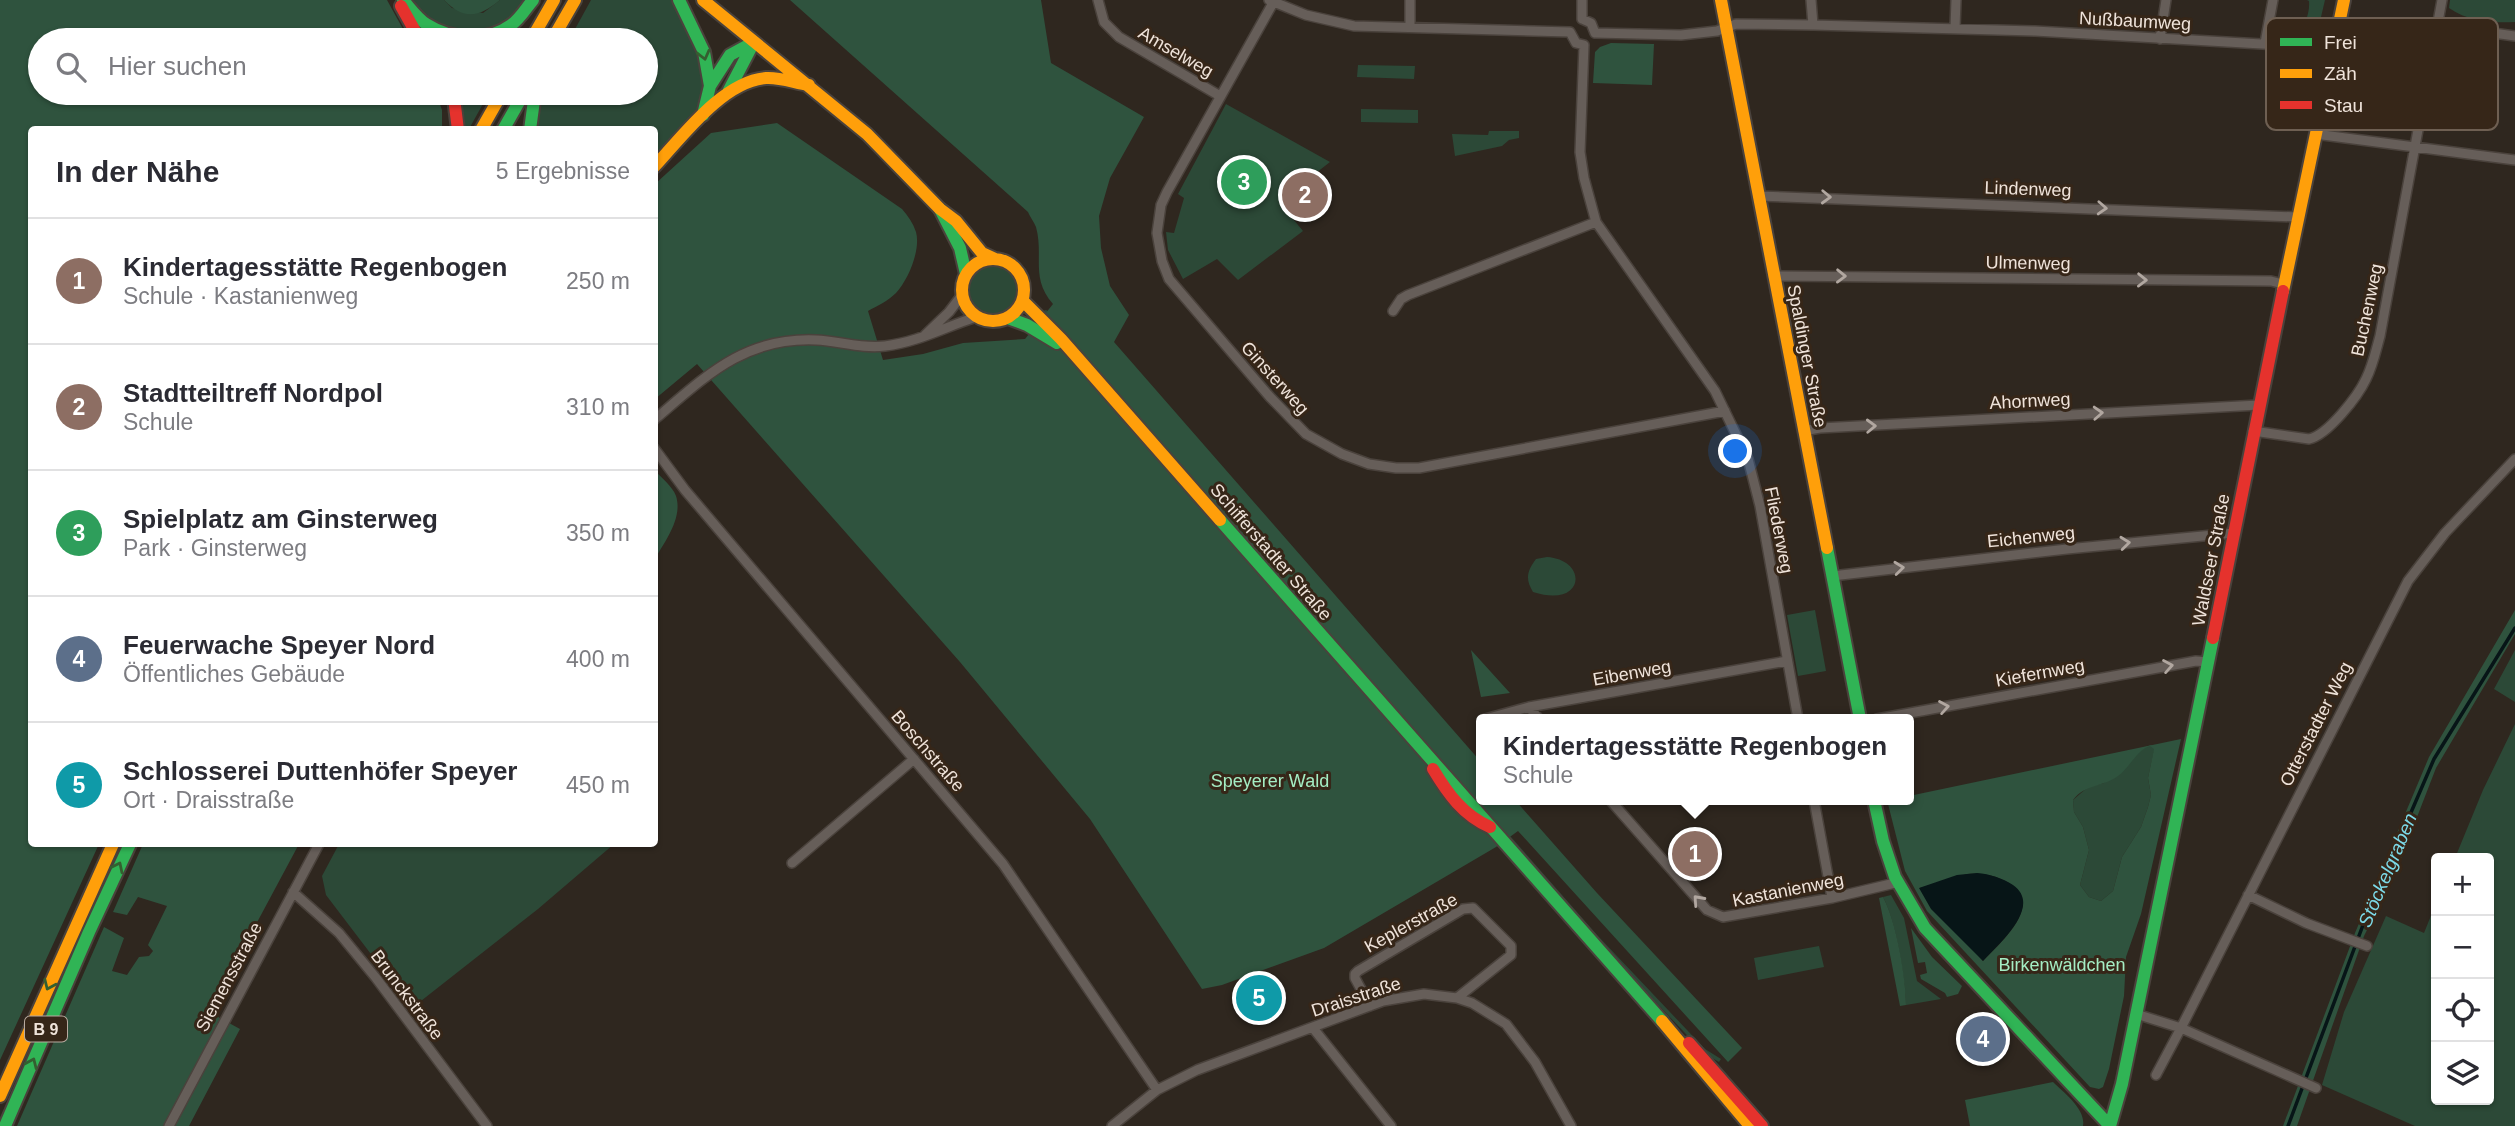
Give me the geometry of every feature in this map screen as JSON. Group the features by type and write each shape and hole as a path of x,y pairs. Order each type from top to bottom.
{"main road":[{"path":"401,0 424,23 435,28"},
{"path":"401,0 402,10 413,28"},
{"path":"505,28 533,0"},
{"path":"538,28 554,0"},
{"path":"559,28 575,0"},
{"path":"679,0 704,52 710,86"},
{"path":"703,0 867,134 905,170 940,209 956,221 982,253 1006,261 1019,272 1025,286 1023,301 1008,318 994,322 976,317 964,303 962,295 966,259 958,241 946,226 940,209"},
{"name":"Spaldinger Straße","path":"1721,0 1859,714"},
{"name":"Waldseer Straße","path":"2340,18 2344,0"},
{"path":"703,115 710,86 730,55 754,42"},
{"path":"726,95 754,42"},
{"path":"658,163 703,115 745,83 765,78 809,85"},
{"path":"455,105 458,126"},
{"path":"483,126 495,105"},
{"path":"505,126 517,105"},
{"path":"531,126 533,105"},
{"name":"Waldseer Straße","path":"2110,1126 2122,1084 2316,130"},
{"path":"966,274 978,262 995,259"},
{"name":"Schifferstadter Straße","path":"1023,301 1061,339 1462,793 1643,999 1750,1126"},
{"name":"Schifferstadter Straße","path":"1008,318 1051,338 1089,371"},
{"path":"1875,805 1882,845 1895,883 1914,915 1939,945 2110,1126"},
{"name":"B 9","path":"0,1096 112,847"},
{"name":"B 9","path":"5,1126 129,847"},
{"name":"Schifferstadter Straße","path":"1643,999 1664,1016 1762,1126"}],"street":[{"name":"Amselweg","path":"1098,0 1104,22 1110,31 1220,96"},
{"path":"1410,0 1410,27"},
{"path":"1582,0 1583,19"},
{"path":"1811,0 1813,25"},
{"path":"1955,28 1956,0"},
{"path":"2160,40 2165,0"},
{"path":"2270,18 2273,0"},
{"path":"2438,18 2442,0"},
{"name":"Ginsterweg","path":"1271,2 1161,205 1157,233 1162,261 1176,289 1287,416 1318,442 1369,464 1396,468 1419,467 1725,411"},
{"path":"1271,2 1332,22 1354,26 1570,32"},
{"path":"1570,32 1574,23 1583,19"},
{"path":"1570,32 1576,43 1590,42 1595,33 1591,23 1583,19"},
{"name":"Nußbaumweg","path":"1595,33 1681,35 1745,24 1813,25 1955,28 2265,43"},
{"path":"2265,43 2266,38"},
{"name":"Fliederweg","path":"1584,44 1580,152 1596,222 1716,391 1748,459 1797,714"},
{"path":"2415,149 2418,130"},
{"path":"2315,135 2515,160"},
{"name":"Buchenweg","path":"2253,431 2315,438 2334,421 2361,388 2371,367 2380,336 2415,149"},
{"name":"Lindenweg","path":"1758,196 2297,217"},
{"path":"1394,311 1401,299 1408,295 1596,222"},
{"name":"Ulmenweg","path":"1773,276 2271,281 2283,284"},
{"path":"921,339 962,295"},
{"path":"658,417 700,380 729,360 758,348 786,340 818,340 882,347 921,339 976,317"},
{"name":"Ahornweg","path":"1803,431 2259,405"},
{"name":"Boschstraße","path":"658,453 692,499 1009,872 1157,1090"},
{"name":"Otterstadter Weg","path":"2156,1075 2408,581 2445,533 2515,458"},
{"name":"Eichenweg","path":"1832,576 2234,533"},
{"name":"Eibenweg","path":"1503,714 1787,661"},
{"name":"Kiefernweg","path":"1904,714 2196,661 2208,662"},
{"path":"1529,707 1535,714"},
{"path":"792,863 914,760"},
{"name":"Kastanienweg","path":"1614,805 1714,915 1732,917 1895,883"},
{"path":"1815,805 1832,898"},
{"name":"Siemensstraße","path":"169,1126 317,847"},
{"name":"Brunckstraße","path":"293,892 339,933 376,978 486,1126"},
{"path":"2248,895 2306,923 2360,943"},
{"name":"Keplerstraße","path":"1370,1006 1354,974 1463,909 1473,908 1511,946 1512,951 1511,955 1457,998"},
{"name":"Draisstraße","path":"1112,1126 1157,1090 1197,1070 1370,1006 1410,995 1457,998 1484,1009 1514,1033 1535,1062 1572,1126"},
{"path":"2136,1014 2181,1028 2314,1086"},
{"path":"1313,1028 1391,1126"}],"green space":[{"path":"0,0 387,0 402,28 28,28 28,105 440,105 442,126 28,126 28,847 98,847 0,1060"},
{"path":"413,0 444,0 452,8 483,13 500,0 527,0 504,23 494,28 449,28 420,9"},
{"path":"444,0 500,0 479,13 465,14"},
{"path":"591,0 671,0 694,38 704,85 697,109 658,155 658,126 538,126 541,105 658,105 658,28 576,28"},
{"name":"Speyerer Wald","path":"790,0 1041,0 1051,63 1144,117 1110,178 1099,216 1101,248 1110,286 1129,315 1114,342 1476,756 1476,805 1519,805 1597,893 1742,1048 1728,1062 1518,831 1496,847 1324,948 1222,985 1202,989 1090,819 960,662 697,364 658,396 658,181 711,133 777,123 906,214 915,229 917,239 912,264 896,293 868,311 883,360 923,354 963,343 1025,339 1053,304 1042,285 1036,227 1028,212"},
{"path":"2307,0 2325,0 2321,18 2306,18"},
{"path":"2450,0 2515,0 2515,22 2498,22 2498,18 2470,18 2449,8"},
{"path":"1611,43 1654,44 1652,85 1593,83 1595,52"},
{"path":"1358,65 1415,66 1414,79 1357,77"},
{"path":"1226,104 1330,162 1279,202 1303,231 1238,280 1217,259 1183,279 1168,250 1166,232 1174,233 1184,198 1178,194"},
{"path":"461,105 482,105 471,126 465,126"},
{"path":"1361,109 1418,110 1418,123 1361,122"},
{"path":"1489,131 1519,131 1519,138 1509,140 1502,146 1455,156 1452,134 1488,135"},
{"path":"992,264 1010,271 1017,289 1010,307 992,314 974,307 967,289 974,271"},
{"path":"1046,310 1051,313 1476,797 1476,803 1040,312"},
{"path":"658,474 676,496 677,513 672,529 658,554"},
{"path":"1547,557 1561,560 1570,566 1575,574 1571,589 1563,594 1550,596 1533,592 1530,587 1528,575 1531,567 1536,559"},
{"path":"1815,610 1826,671 1798,676 1787,615"},
{"path":"2515,610 2515,634 2436,768 2395,874 2364,936 2297,1126 2283,1126 2355,933 2429,757"},
{"path":"1471,650 1510,693 1481,697"},
{"path":"2515,650 2515,702 2494,689"},
{"path":"2515,724 2515,1126 2415,1126 2322,1085 2344,1012 2386,916 2424,933 2431,916 2431,1105 2494,1105 2494,853 2457,853 2483,790"},
{"name":"Birkenwäldchen","path":"2181,739 2141,914 2126,957 2124,996 2109,1069 2103,1087 2099,1089 2090,1087 1927,911 1905,871 1888,805 1914,805 1914,795","holes":["2150,746 2154,749 2148,778 2151,795 2148,807 2141,827 2122,857 2113,891 2101,901 2089,897 2080,885 2089,850 2083,827 2074,812 2073,800 2083,791 2118,776 2141,751","1967,874 2004,880 2019,892 2023,901 2021,912 2009,934 1983,961 1920,888"]},
{"path":"2151,745 2154,751 2148,778 2151,795 2141,827 2122,857 2113,891 2101,901 2089,897 2080,885 2089,850 2083,827 2074,812 2073,800 2088,787 2104,783 2145,747"},
{"path":"1478,805 1483,805 1598,936 1705,1049 1721,1059 1719,1062 1705,1054 1622,967"},
{"path":"142,847 297,847 209,1012 240,1029 189,1126 17,1126 104,927 124,938 112,971 127,975 139,957 149,956 153,951 148,945 167,906 138,897 127,915 113,912"},
{"path":"337,847 610,847 538,909 412,1008 326,895 322,876"},
{"path":"1891,895 1904,918 1917,981 1941,999 1906,1005 1899,950 1883,897"},
{"path":"1883,897 1899,950 1906,1005 1900,1006 1879,898"},
{"path":"1911,928 1932,957 1962,986 1958,994 1947,997 1945,993 1921,979 1920,975 1927,973 1925,962 1918,963"},
{"path":"1819,946 1824,967 1758,980 1754,958"},
{"path":"2053,1082 2078,1108 2083,1126 1970,1126 1965,1100"}],"shaded area":[{"path":"1977,873 2005,880 2013,885 2021,894 2023,903 2015,924 1983,961 1931,909 1919,888 1957,875"}],"waterway":[{"name":"Stöckelgraben","path":"2288,1126 2366,917 2434,759 2515,628"}],"traffic: fast":[{"path":"403,0 417,16 434,28"},
{"path":"506,28 517,20 533,0"},
{"path":"679,0 704,52 710,86 703,115"},
{"path":"710,86 730,55 754,42"},
{"path":"729,90 754,42"},
{"path":"505,126 517,105"},
{"path":"531,126 533,105"},
{"path":"940,209 960,248 966,274"},
{"path":"1008,318 1027,325 1057,343"},
{"path":"1220,520 1662,1021"},
{"path":"1827,548 1859,714"},
{"path":"2110,1126 2122,1084 2213,638"},
{"path":"1875,805 1895,877 1925,928 2110,1126"},
{"path":"5,1126 129,847"}],"traffic: slow":[{"path":"538,28 554,0"},
{"path":"559,28 575,0"},
{"path":"703,0 867,134 940,209 956,221 982,253 995,259"},
{"path":"1721,0 1827,548"},
{"path":"2340,18 2344,0"},
{"path":"658,162 704,112 734,89 750,81 766,78 809,85"},
{"path":"483,126 495,105"},
{"path":"2283,291 2317,130"},
{"path":"987,259 999,259 1015,268 1022,278 1024,290 1022,302 1015,312 999,321 987,321 976,316 967,307 962,296 962,284 967,273 976,264 987,259"},
{"path":"1023,301 1061,339 1220,520"},
{"path":"0,1096 112,847"},
{"path":"1662,1021 1750,1126"}],"traffic: jam":[{"path":"401,6 413,28"},
{"path":"455,105 458,126"},
{"path":"2213,638 2283,291"},
{"path":"1433,769 1457,803 1490,827"},
{"path":"1689,1043 1762,1126"}],"place":[{"name":"Spielplatz am Ginsterweg","path":"1244,182"},
{"name":"Stadtteiltreff Nordpol","path":"1305,195"},
{"name":"Kindertagesstätte Regenbogen","path":"1695,854"},
{"name":"Schlosserei Duttenhöfer Speyer","path":"1259,998"},
{"name":"Feuerwache Speyer Nord","path":"1983,1039"}]}
